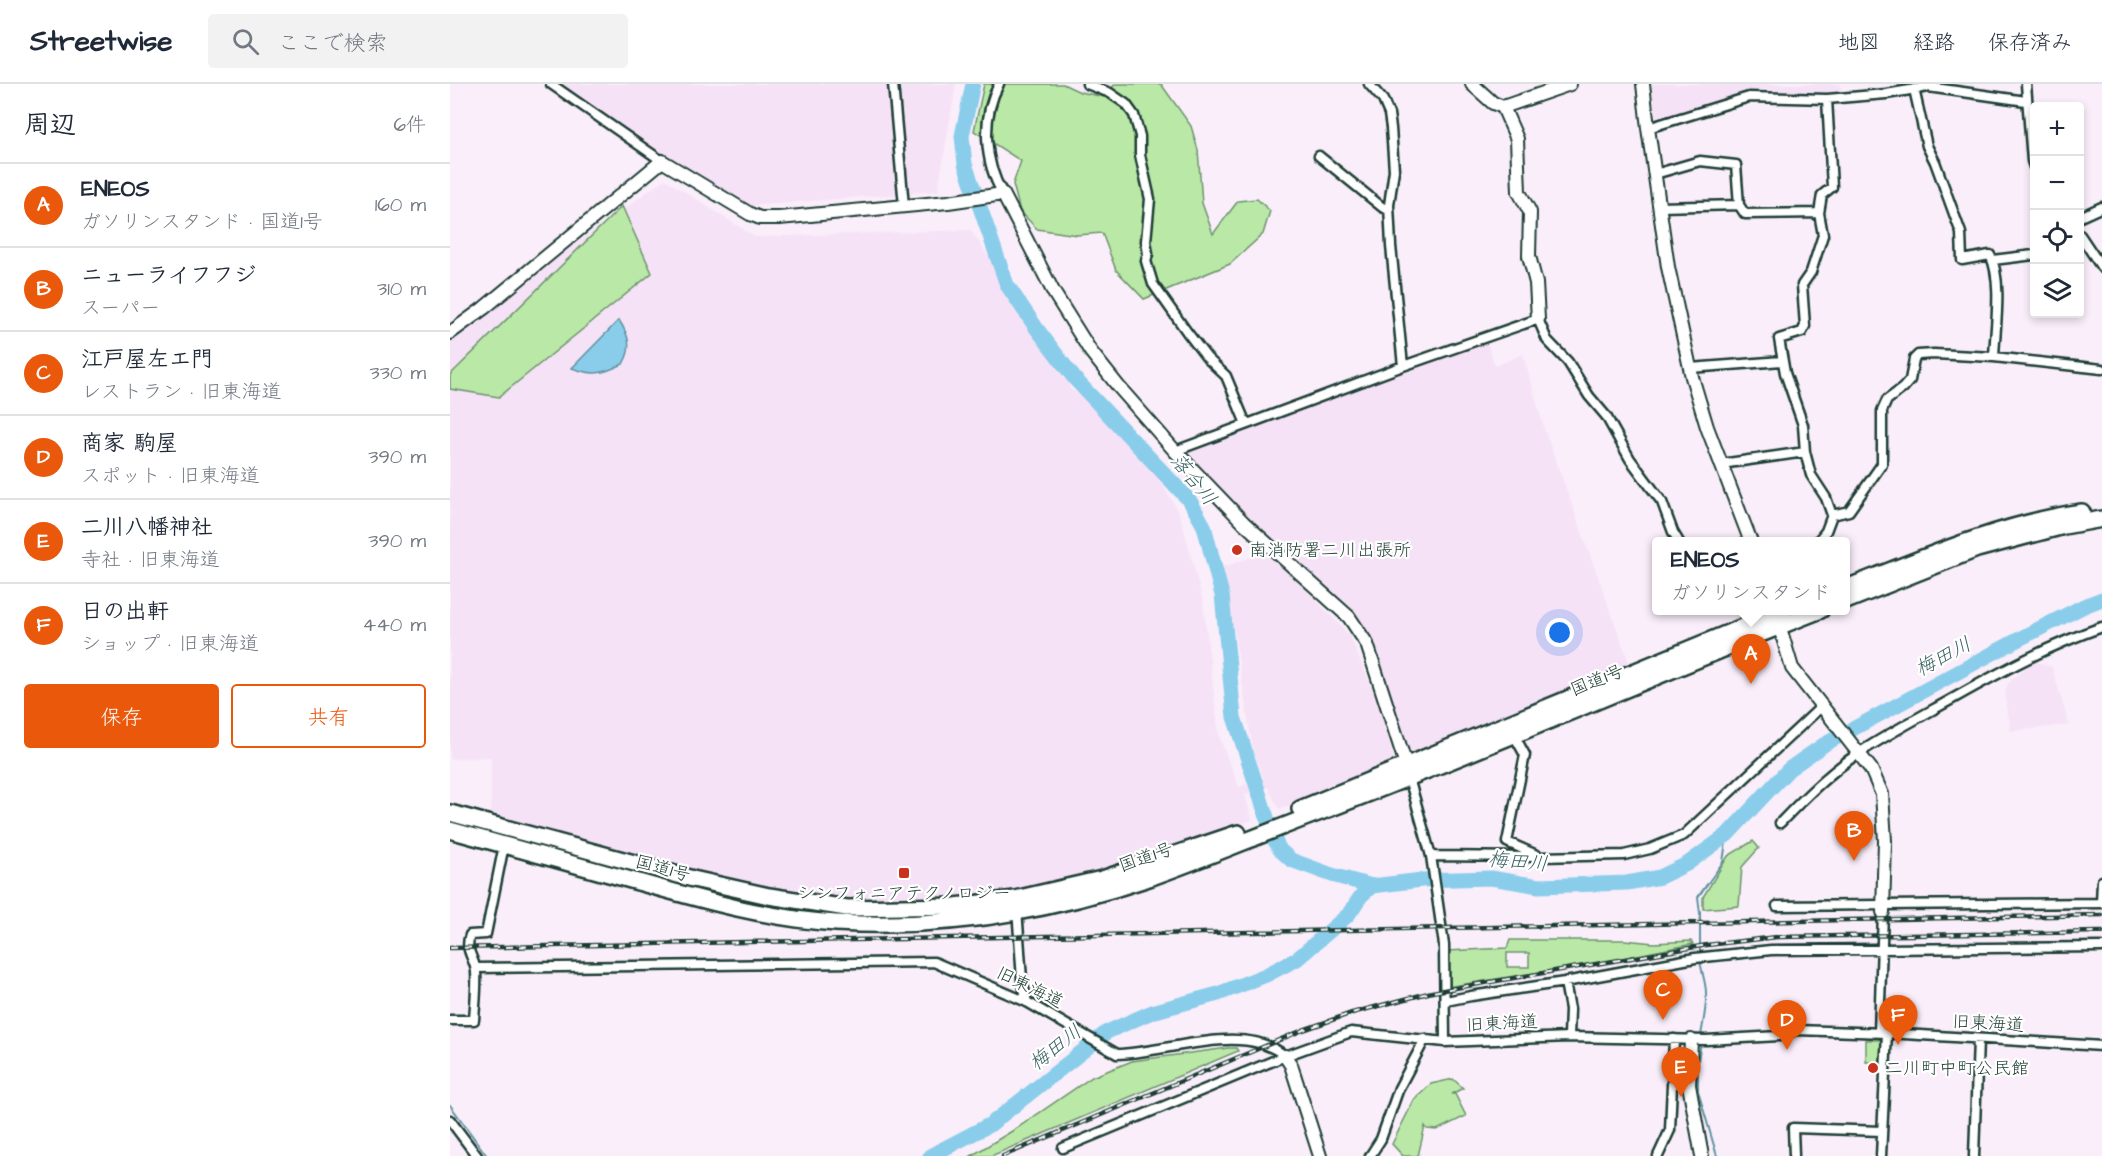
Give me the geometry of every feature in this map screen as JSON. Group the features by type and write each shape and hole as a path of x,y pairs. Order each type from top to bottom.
{"highway":[{"path":"1850,586 1973,539 2057,516 2102,510"},
{"path":"1850,599 1977,549 2064,526 2102,519"},
{"name":"国道1号","path":"1407,772 1514,735 1779,615"},
{"name":"国道1号","path":"450,813 693,879 769,896 847,908 1016,906 1062,903 1148,878 1257,831 1407,772 1779,615"},
{"name":"国道1号","path":"450,830 688,896 765,913 832,923 956,921 1016,906"}],"street":[{"path":"551,84 662,161 760,218 904,206 1003,194"},
{"path":"893,84 904,206"},
{"path":"999,84 993,95 988,116 987,140 990,166 995,181 1054,293 1091,352 1176,451 1244,523 1349,617 1367,644 1431,858 1444,945 1445,1042"},
{"path":"1087,84 1110,93 1126,104 1134,115 1140,136 1140,155 1150,199 1146,261 1153,284 1187,332 1226,376 1246,424"},
{"path":"1369,84 1383,100 1389,114 1394,170 1389,210 1390,246 1403,366"},
{"path":"1472,84 1493,103 1503,107 1570,84"},
{"path":"1643,84 1668,267 1690,368 1707,427 1749,537"},
{"path":"1972,84 1975,94"},
{"path":"2026,84 2033,156"},
{"path":"1648,128 1749,97 1827,99 1886,94 1928,87 2026,101"},
{"path":"1914,89 1927,146 1961,233 1962,260 1990,255 1993,260 1996,285 1994,357"},
{"path":"1821,537 1832,515 1827,498 1811,475 1805,452 1803,424 1782,361 1779,339 1802,332 1806,326 1802,285 1811,272 1823,235 1819,213 1822,195 1832,187 1827,99"},
{"path":"1503,107 1517,139 1519,192 1530,212 1529,256 1536,283 1538,319 1547,340 1568,362 1589,396 1606,416 1630,459 1662,502 1676,537"},
{"path":"1319,156 1382,207 1389,210"},
{"path":"450,333 484,308 662,161"},
{"path":"1655,174 1700,161 1736,165 1739,205 1745,214 1819,213"},
{"path":"1660,207 1739,205"},
{"path":"2084,215 2102,207"},
{"path":"2084,242 2102,268"},
{"path":"1993,260 2030,255"},
{"path":"1176,451 1403,366 1538,319"},
{"path":"1832,515 1849,511 1882,464 1882,411 1887,400 1910,380 1914,359 1918,355 1994,357 2102,369"},
{"path":"1690,368 1782,361"},
{"path":"1721,464 1805,452"},
{"path":"1779,615 1792,668 1871,769 1882,794 1885,841 1881,1156"},
{"path":"1780,823 1856,751 2030,657 2102,627"},
{"path":"1431,858 1624,855 1650,849 1684,835 1824,709"},
{"path":"1514,735 1525,755 1507,843 1541,857"},
{"path":"450,1020 474,1020 476,968 470,958 468,941 470,935 486,934 504,845"},
{"path":"1777,906 1883,908 2101,903 2102,881"},
{"path":"1016,906 1022,980 1027,1002"},
{"path":"1446,1001 1695,958 1772,950 2102,947"},
{"name":"旧東海道","path":"476,968 934,962 1027,1002 1117,1054 1248,1040 1269,1045 1285,1056 1352,1032 1445,1042 1569,1037 1698,1040 1779,1036 1796,1030 2102,1046"},
{"path":"1565,982 1570,1009 1569,1037"},
{"path":"1370,1156 1381,1139 1399,1088 1425,1039"},
{"path":"1658,1156 1670,1130 1674,1039"},
{"path":"1974,1156 1978,1039"},
{"path":"1698,1040 1689,1085 1702,1156"},
{"path":"1063,1149 1285,1056 1291,1065 1320,1156"},
{"path":"450,1120 477,1156"},
{"path":"1794,1156 1793,1128 1882,1131"}],"shaded area":[{"path":"551,84 956,84 938,191 748,206"},
{"path":"1650,84 1840,84 1842,92 1815,97 1763,89 1707,109 1657,118"},
{"path":"665,179 755,237 971,230 1069,379 1070,389 1090,401 1159,478 1180,515 1203,601 1219,736 1239,787 1263,778 1252,745 1222,567 1270,551 1349,635 1380,706 1395,764 1279,809 1268,787 1245,795 1252,820 1126,866 1024,890 933,901 845,902 744,885 491,817 491,757 450,759 450,335"},
{"path":"1487,342 1495,366 1523,354 1544,428 1630,665 1408,756 1377,647 1357,618 1207,481 1182,453"},
{"path":"2034,661 2052,667 2069,725 2011,731 2005,695 2007,684"}],"green space":[{"path":"984,84 1063,84 1080,92 1104,97 1115,84 1161,84 1191,126 1198,150 1202,203 1213,234 1238,201 1257,199 1270,211 1263,234 1230,264 1144,299 1116,270 1102,233 1077,235 1037,229 1020,211 1013,184 1021,161 974,131"},
{"path":"622,206 652,273 499,397 450,389 450,375"},
{"path":"1753,841 1759,848 1742,867 1739,906 1703,909 1703,897 1728,856"},
{"path":"1510,940 1624,940 1654,943 1691,941 1693,944 1602,962 1447,987 1447,951 1507,948","holes":["1507,953 1529,953 1529,967 1507,967"]},
{"path":"1866,1040 1881,1040 1880,1063 1866,1062"},
{"path":"1236,1048 1238,1051 991,1156 971,1156 1092,1077 1132,1061"},
{"path":"1453,1079 1463,1088 1452,1094 1455,1094 1466,1116 1437,1130 1427,1129 1425,1126 1418,1156 1403,1156 1392,1144 1414,1100 1431,1084"}],"water":[{"path":"619,320 629,342 623,364 598,373 572,368"}],"waterway":[{"name":"落合川","path":"973,84 962,136 965,164 1007,285 1075,379 1190,501 1204,526 1222,595 1234,717 1274,839 1280,850 1291,860 1372,886"},
{"name":"梅田川","path":"930,1156 991,1124 1107,1032 1152,1012 1218,994 1266,975 1297,959 1348,915 1361,896 1372,886 1422,880 1491,878 1539,886 1627,883 1660,877 1687,864 1727,835 1789,769 1825,744 2023,637 2102,599"},
{"path":"1700,953 1698,897 1723,862 1727,835"},
{"path":"1700,959 1706,998 1701,1036"},
{"path":"1701,1042 1698,1061 1698,1091 1717,1156"},
{"path":"450,1105 487,1156"}],"railway":[{"path":"450,948 2102,915"},
{"path":"1003,1156 1303,1030 1352,1013 1432,992 1707,945 1777,937 2102,932"}],"place":[{"name":"南消防署二川出張所","path":"1237,550"},
{"name":"ENEOS","path":"1751,684"},
{"name":"ニューライフフジ","path":"1854,861"},
{"name":"シンフォニアテクノロジー","path":"904,873"},
{"name":"江戸屋左エ門","path":"1663,1020"},
{"name":"日の出軒","path":"1898,1045"},
{"name":"商家 駒屋","path":"1787,1050"},
{"name":"二川町中町公民館","path":"1873,1068"},
{"name":"二川八幡神社","path":"1681,1097"}]}
